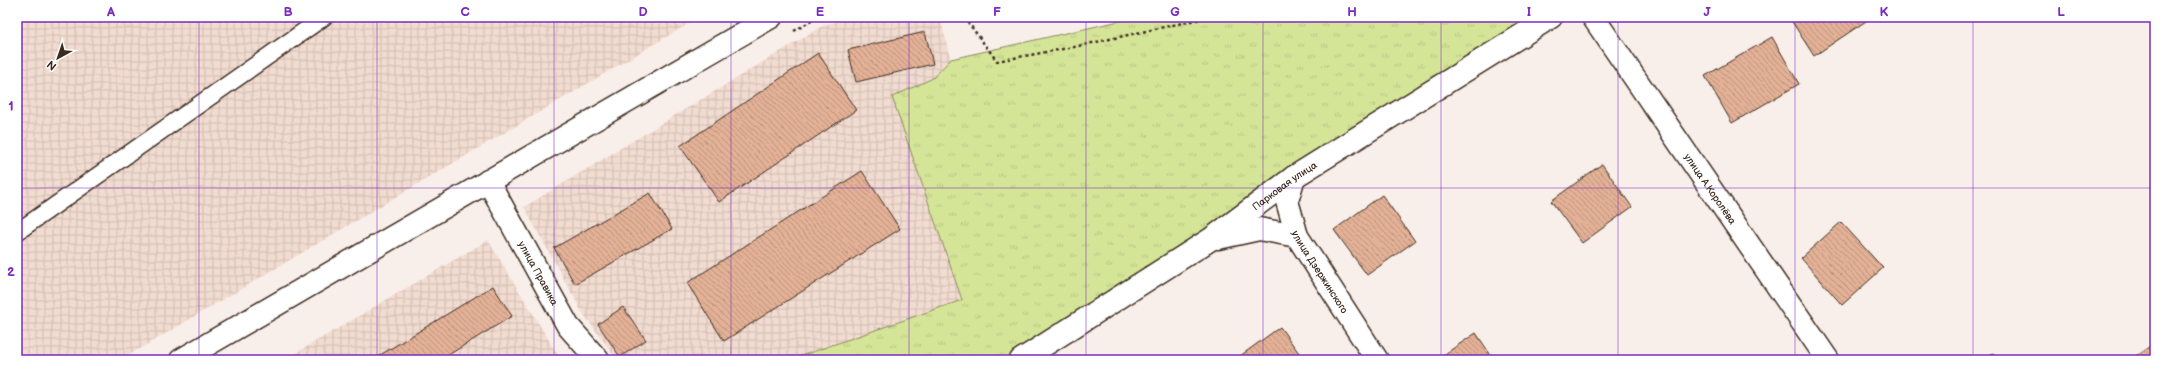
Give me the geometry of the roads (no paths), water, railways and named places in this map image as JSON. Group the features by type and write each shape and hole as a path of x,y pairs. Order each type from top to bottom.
{"street":[{"path":"181,360 771,17"},
{"name":"Парковая улица","path":"1021,360 1211,239 1294,177 1551,17"},
{"name":"улица А.Королёва","path":"1593,17 1828,360"},
{"name":"улица Дзержинского","path":"1294,177 1287,201 1297,236 1377,360"},
{"name":"улица Правика","path":"488,181 568,326 598,360"},
{"path":"1211,239 1259,229 1297,236"}],"lane":[{"path":"17,232 324,17"}]}
